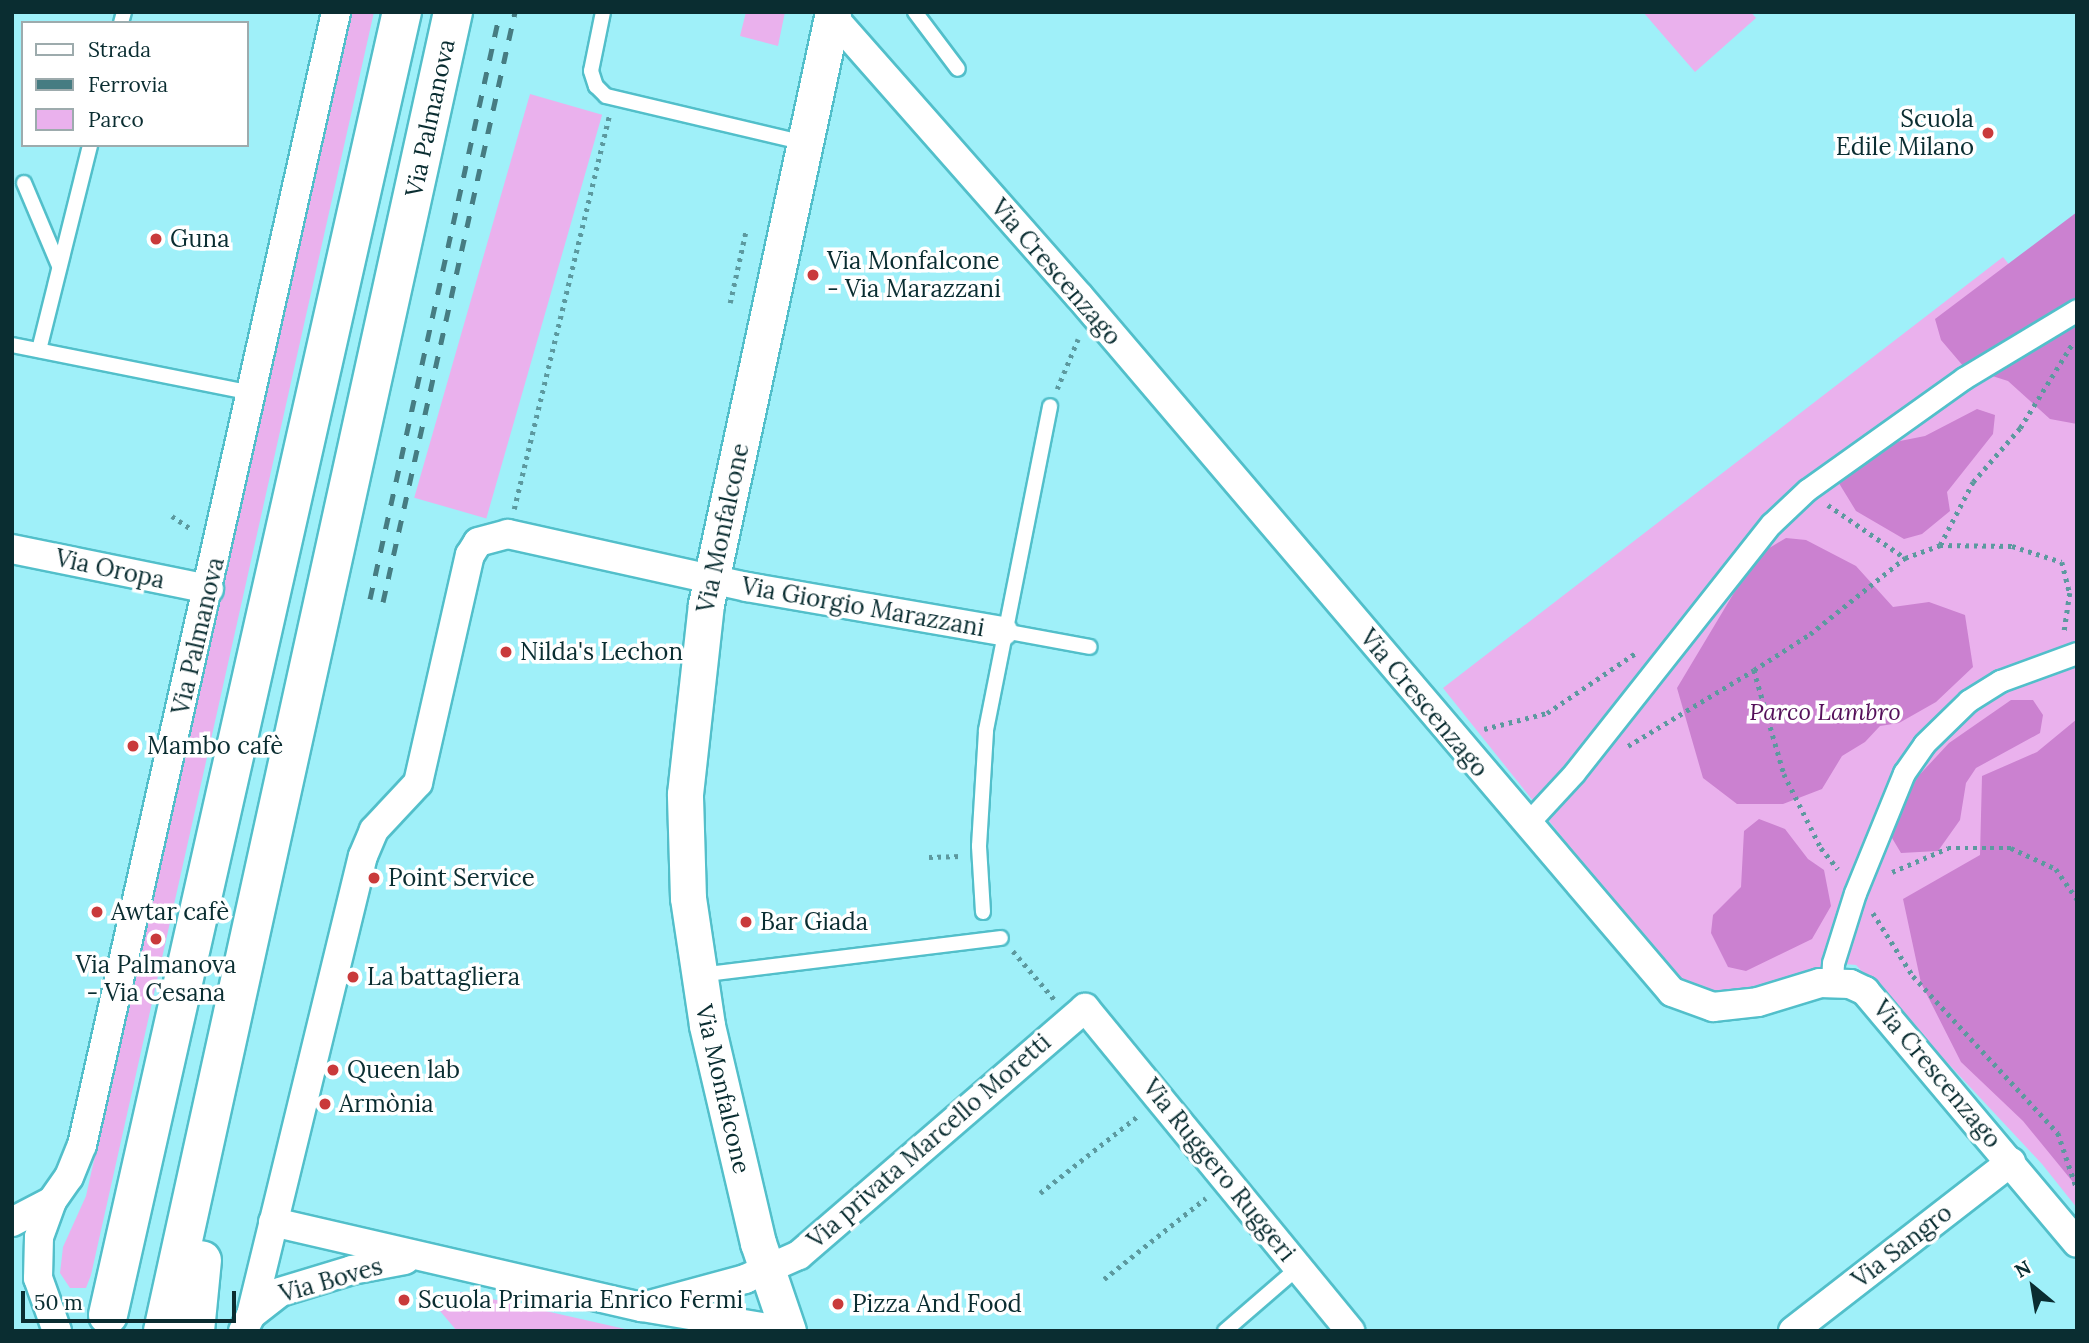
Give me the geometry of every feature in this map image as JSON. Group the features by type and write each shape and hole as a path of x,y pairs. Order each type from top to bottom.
{"highway":[{"name":"Via Palmanova","path":"108,1315 402,12"},
{"name":"Via Palmanova","path":"163,1331 233,1024 453,12"},
{"path":"195,1331 197,1290 238,1066 233,1024"}],"street":[{"name":"Via Palmanova","path":"57,1331 40,1286 36,1262 52,1201 69,1177 82,1144 336,12"},
{"name":"Via Monfalcone","path":"787,1331 766,1271 698,975 684,814 688,748 711,580 831,14"},
{"name":"Via Crescenzago","path":"831,14 1090,309 1527,824 1681,998 1703,1006 1730,1006 1832,982 1856,986 1877,1002 2077,1243"},
{"path":"1527,824 1574,773 1771,524 1807,490 1964,378 2077,310"},
{"name":"Via Giorgio Marazzani","path":"273,1222 363,856 374,830 418,783 470,555 478,542 508,534 711,580 1003,631"},
{"name":"Via Oropa","path":"12,549 208,589"},
{"path":"1832,982 1833,963 1855,893 1904,773 1924,744 1968,701 2000,681 2068,655"},
{"name":"Via privata Marcello Moretti","path":"766,1271 804,1251 1070,1017 1080,1009 1088,1009"},
{"name":"Via Ruggero Ruggeri","path":"1088,1009 1350,1331"},
{"name":"Via Sangro","path":"1793,1331 2011,1161"},
{"path":"12,1222 52,1201"},
{"path":"247,1323 273,1222"},
{"name":"Via Boves","path":"273,1222 418,1259 642,1307 787,1331"},
{"name":"Via Boves","path":"247,1323 280,1292 366,1267 418,1259"},
{"name":"Via Boves","path":"642,1307 766,1271"}],"lane":[{"path":"603,12 591,71 596,86 613,99 805,143"},
{"path":"915,12 958,69"},
{"path":"38,350 89,147"},
{"path":"24,183 59,266"},
{"path":"12,345 252,393"},
{"name":"Via Giorgio Marazzani","path":"983,912 979,857 986,730 1003,631 1050,406"},
{"name":"Via Giorgio Marazzani","path":"1003,631 1090,647"},
{"path":"698,975 1000,938"},
{"path":"1225,1331 1299,1268"}],"path":[{"path":"514,510 613,99"},
{"path":"730,303 746,230"},
{"path":"1050,406 1090,309"},
{"path":"1940,545 1973,482 2020,428 2077,337"},
{"path":"1807,490 1905,558"},
{"path":"1623,748 1811,634 1905,558 1940,545 2012,546 2062,562 2070,593 2068,655"},
{"path":"1453,736 1547,713 1649,644"},
{"path":"1754,670 1784,774 1821,848 1889,934 1913,976 2059,1133 2077,1189"},
{"path":"1855,893 1906,863 1948,848 2011,848 2056,869 2077,899"},
{"path":"929,857 979,857"},
{"path":"1000,938 1055,999"},
{"path":"1040,1193 1140,1114"},
{"path":"1104,1279 1206,1198"}],"green space":[{"path":"350,12 374,12 91,1275 86,1288 70,1288 60,1273 63,1247 86,1196"},
{"path":"746,12 785,12 778,46 740,36"},
{"path":"1643,12 1751,12 1756,18 1695,72"},
{"path":"530,94 602,115 486,518 414,498"},
{"path":"2077,212 2077,424 2050,419 2008,381 1964,367 1941,340 1935,319"},
{"name":"Parco Lambro","path":"2003,257 2035,297 2077,265 2077,1208 2042,1164 1856,965 1833,963 1783,992 1700,994 1676,980 1443,688"},
{"path":"1977,409 1995,415 1993,434 1947,492 1950,511 1922,534 1904,539 1856,511 1837,480 1849,466 1900,441 1925,436"},
{"path":"1786,538 1806,540 1856,566 1893,607 1929,602 1965,615 1973,667 1936,702 1899,723 1880,726 1865,742 1842,756 1822,789 1783,804 1737,804 1703,778 1677,688 1756,556"},
{"path":"2011,700 2033,700 2043,715 2040,733 1976,768 1966,783 1960,820 1938,851 1901,853 1892,838 1892,819 1910,785 1949,743"},
{"path":"2077,719 2077,1187 2023,1121 1961,1062 1921,983 1903,899 1980,855 1982,776 2037,752"},
{"path":"1759,819 1785,829 1808,859 1824,870 1831,906 1812,939 1746,971 1728,967 1711,933 1713,915 1741,887 1744,831"},
{"path":"461,1292 634,1331 457,1331 440,1311"}],"railway":[{"path":"370,599 500,12"},
{"path":"383,602 515,12"}],"place":[{"name":"Scuola Edile Milano","path":"1988,133"},
{"name":"Guna","path":"156,239"},
{"name":"Via Monfalcone - Via Marazzani","path":"813,275"},
{"name":"Nilda's Lechon","path":"506,652"},
{"name":"Mambo cafè","path":"133,746"},
{"name":"Point Service","path":"374,878"},
{"name":"Awtar cafè","path":"97,912"},
{"name":"Bar Giada","path":"746,922"},
{"name":"Via Palmanova - Via Cesana","path":"156,939"},
{"name":"La battagliera","path":"353,977"},
{"name":"Queen lab","path":"333,1070"},
{"name":"Armònia","path":"325,1104"},
{"name":"Scuola Primaria Enrico Fermi","path":"404,1300"},
{"name":"Pizza And Food","path":"838,1304"}]}
